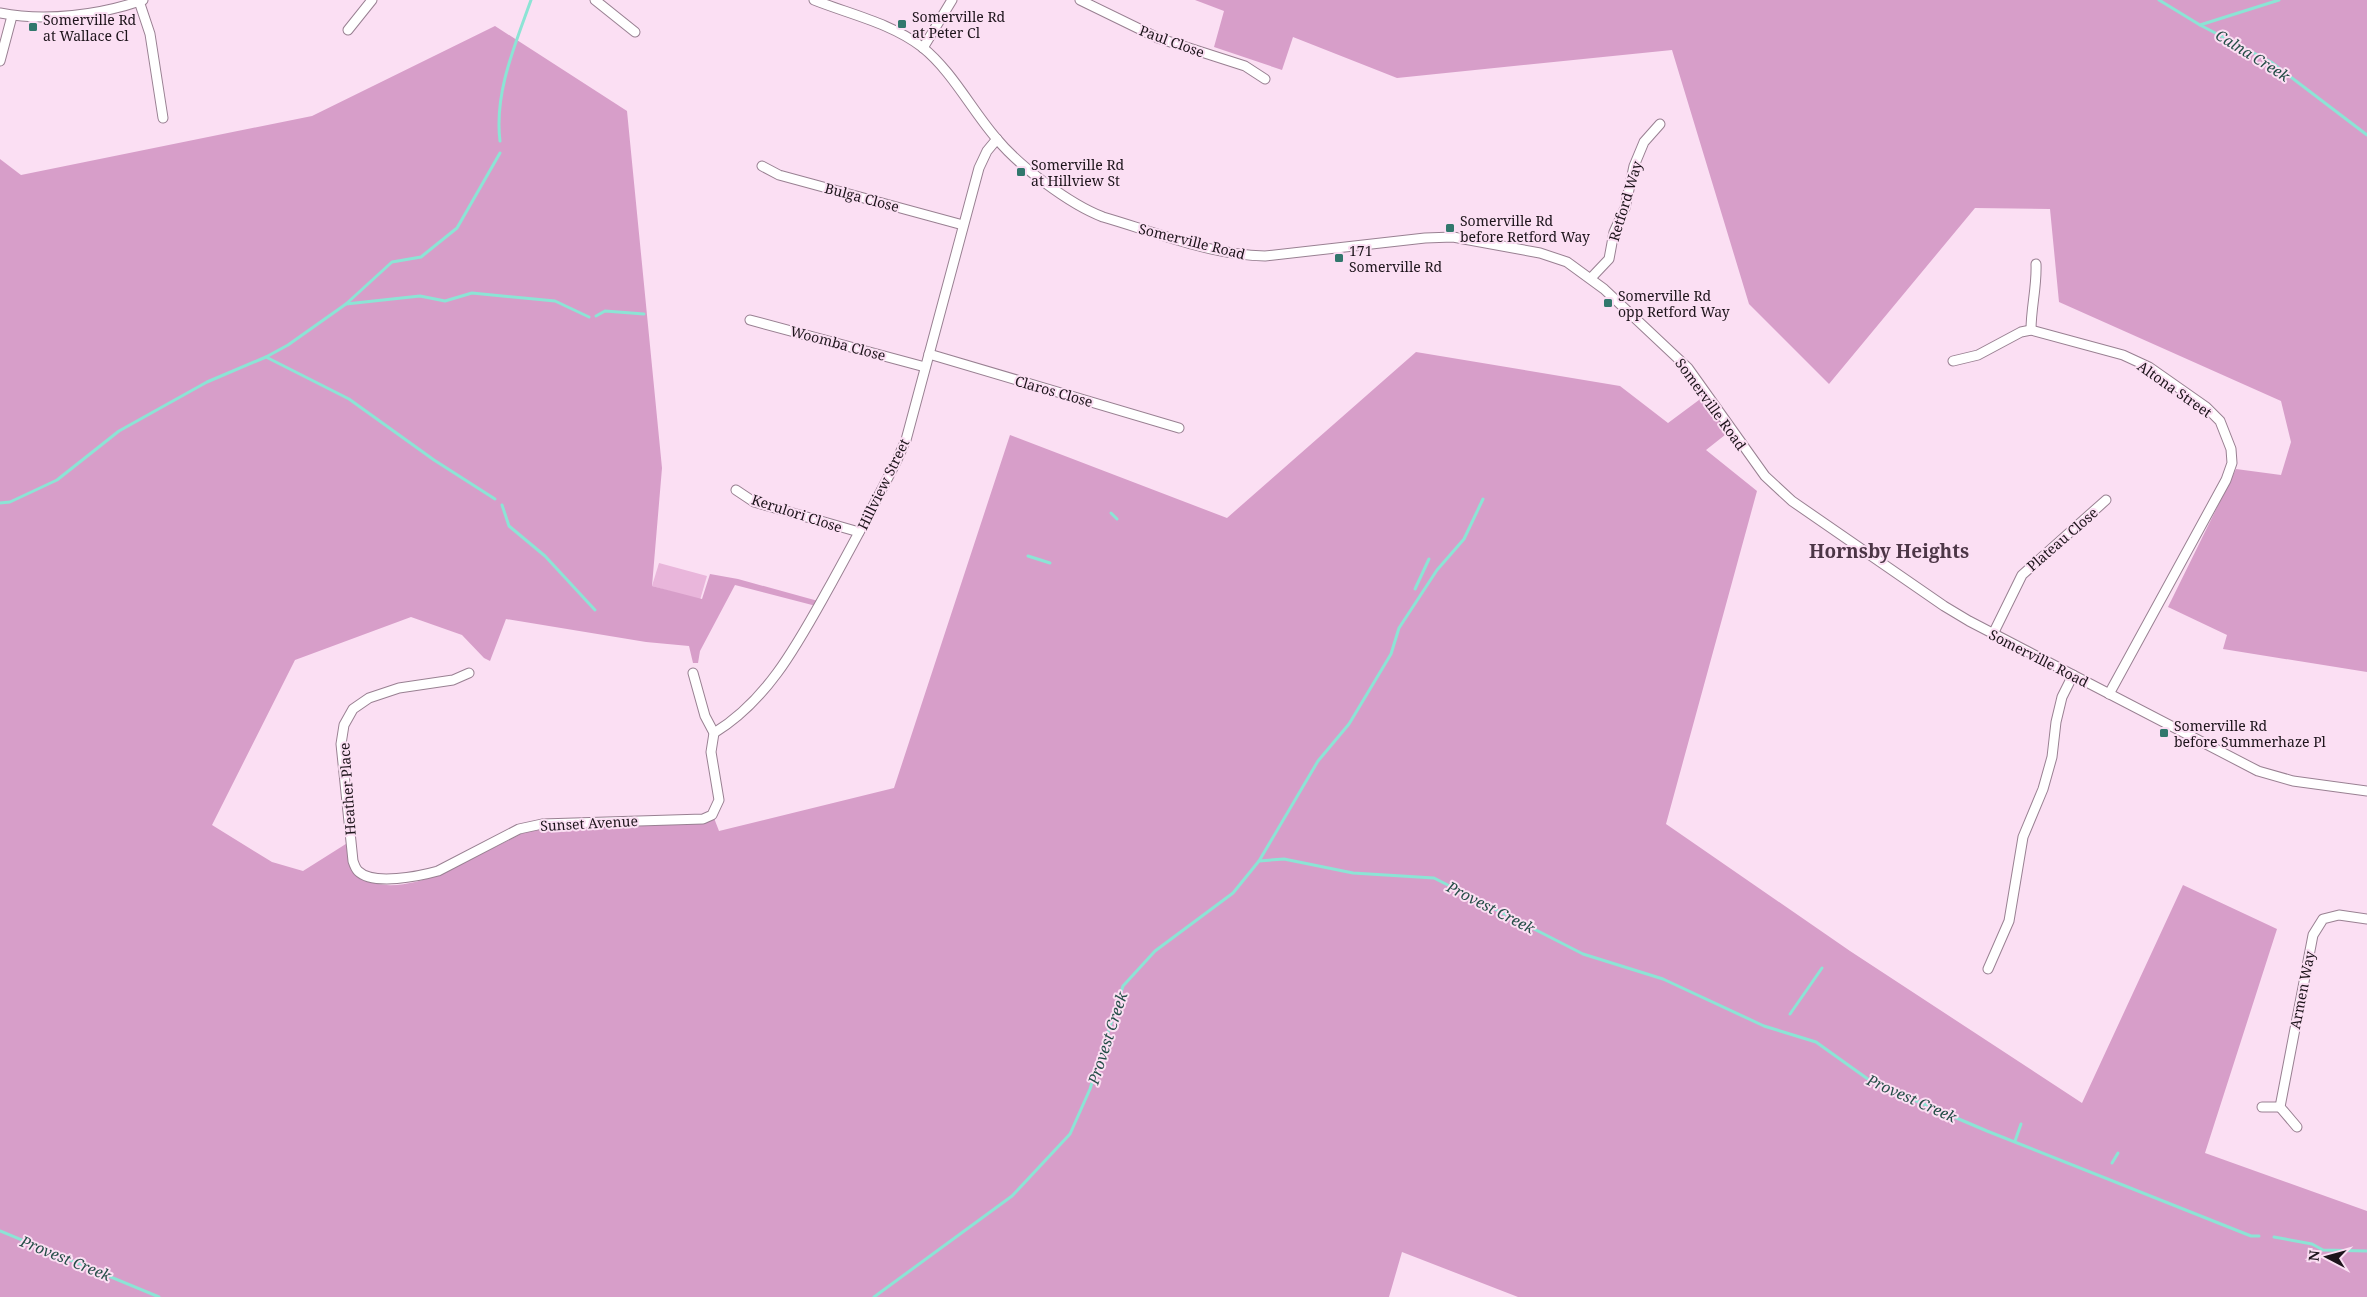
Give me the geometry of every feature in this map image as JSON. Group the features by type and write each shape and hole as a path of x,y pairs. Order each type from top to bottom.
{"street":[{"path":"348,30 372,0"},
{"path":"595,0 635,32"},
{"name":"Somerville Road","path":"814,0 876,23 907,37 923,48 953,80 997,139 1053,188 1086,211 1226,252 1265,256 1425,238 1453,237 1548,256 1575,266 1688,368 1749,455 1777,489 1944,606 1993,634 2268,775 2293,781 2367,791"},
{"path":"923,48 952,0"},
{"name":"Paul Close","path":"1080,0 1158,38 1245,66 1265,79"},
{"path":"0,13 12,16 38,17 83,13 141,1 150,34 163,118"},
{"path":"0,61 12,16"},
{"name":"Retford Way","path":"1590,278 1609,259 1614,232 1625,208 1634,166 1644,142 1660,124"},
{"name":"Hillview Street","path":"714,733 728,725 777,675 860,532 906,440 979,168 987,151 997,139"},
{"name":"Bulga Close","path":"762,166 779,175 964,225"},
{"path":"1953,361 1978,356 2021,332 2031,330 2031,311 2037,283 2036,264"},
{"name":"Woomba Close","path":"750,320 925,367"},
{"name":"Altona Street","path":"2031,330 2123,355 2149,368 2213,414 2220,421 2231,449 2232,463 2226,480 2109,694"},
{"name":"Claros Close","path":"929,354 1179,428"},
{"name":"Kerulori Close","path":"736,490 754,502 860,532"},
{"name":"Plateau Close","path":"1993,634 2022,575 2106,500"},
{"name":"Heather Place","path":"350,844 342,744 344,725 353,709 369,698 399,688 453,680 469,673"},
{"name":"Sunset Avenue","path":"350,844 353,861 358,871 365,876 400,879 438,871 519,829 542,824 703,819 712,815 719,800 711,752 714,733 705,716 693,673"},
{"path":"1988,969 2009,920 2023,837 2043,789 2052,757 2062,697 2073,675"},
{"name":"Armen Way","path":"2280,1108 2313,936 2323,919 2338,915 2367,919"},
{"path":"2262,1107 2280,1108 2297,1127"}],"shaded area":[{"path":"1195,0 2367,0 2367,672 2223,649 2227,635 2168,607 2236,469 2281,475 2291,442 2281,401 2059,302 2050,209 1975,208 1829,384 1749,304 1672,50 1397,78 1293,37 1282,70 1214,47 1224,11"},
{"path":"495,26 627,111 662,468 652,586 702,599 710,574 738,579 818,601 816,606 735,585 700,651 698,663 693,663 689,646 646,642 506,619 490,661 484,658 462,635 411,617 295,660 212,825 272,862 303,871 349,842 356,864 362,875 369,881 378,884 399,885 439,875 535,827 561,823 627,827 706,822 714,818 719,831 894,788 1010,435 1227,518 1416,352 1620,386 1668,423 1703,397 1730,431 1706,450 1757,491 1666,824 1850,951 2082,1103 2183,885 2277,929 2205,1153 2367,1211 2367,1297 1518,1297 1402,1252 1389,1297 0,1297 0,159 21,175 312,116"},
{"path":"659,563 707,576 700,600 652,586"}],"waterway":[{"path":"500,141 499,123 503,87 507,69 531,0"},
{"name":"Calna Creek","path":"2159,0 2200,25 2271,62 2367,135"},
{"path":"2200,25 2279,0"},
{"path":"0,503 10,502 57,480 119,431 207,382 266,357 288,345 346,304 392,262 421,257 457,228 500,153"},
{"path":"346,304 420,296 445,301 472,293 555,301 589,317"},
{"path":"596,316 605,311 644,314"},
{"path":"266,357 349,399 434,460 495,499"},
{"path":"1259,861 1318,761 1349,724 1391,654 1399,628 1437,570 1464,539 1483,499"},
{"path":"502,505 509,526 545,556 595,610"},
{"path":"1111,513 1117,519"},
{"path":"1028,556 1050,563"},
{"path":"1415,589 1429,559"},
{"name":"Provest Creek","path":"874,1297 1012,1196 1070,1134 1090,1089 1123,986 1155,951 1233,893 1259,861 1284,859 1353,873 1434,878 1583,954 1663,979 1764,1026 1816,1042 1872,1082 1987,1131 2251,1236 2259,1236"},
{"path":"1790,1014 1822,968"},
{"path":"2015,1141 2021,1124"},
{"path":"2112,1163 2118,1153"},
{"name":"Provest Creek","path":"0,1231 159,1297"},
{"name":"Provest Creek","path":"2274,1237 2312,1244 2323,1250 2367,1251"}],"place":[{"name":"Somerville Rd at Peter Cl","path":"902,24"},
{"name":"Somerville Rd at Wallace Cl","path":"33,27"},
{"name":"Somerville Rd at Hillview St","path":"1021,172"},
{"name":"Somerville Rd before Retford Way","path":"1450,228"},
{"name":"171 Somerville Rd","path":"1339,258"},
{"name":"Somerville Rd opp Retford Way","path":"1608,303"},
{"name":"Somerville Rd before Summerhaze Pl","path":"2164,733"}],"district":[{"name":"Hornsby Heights","path":"1889,551"}]}
